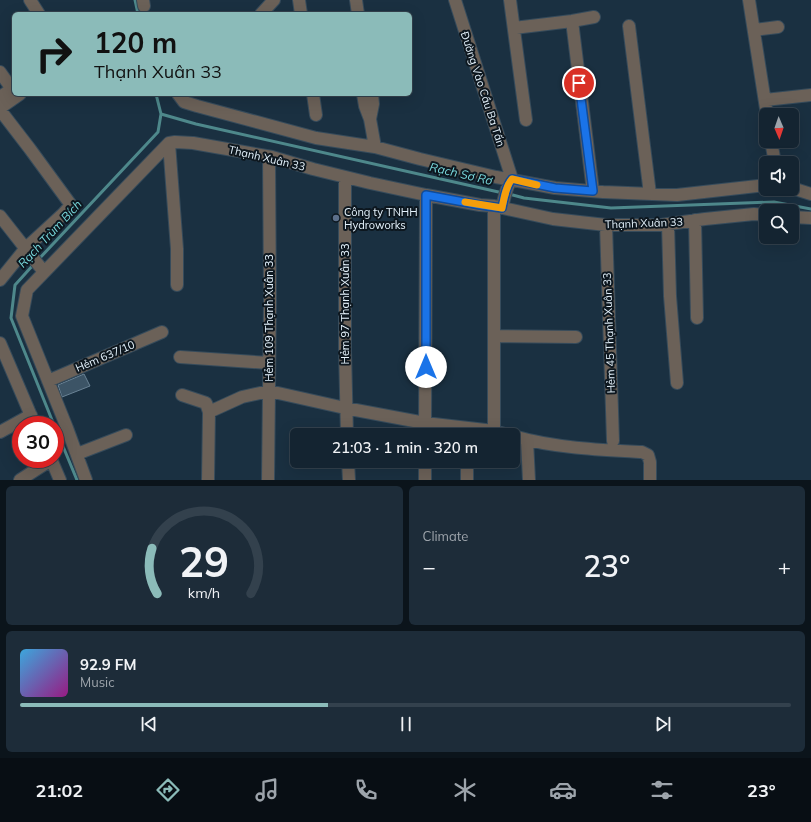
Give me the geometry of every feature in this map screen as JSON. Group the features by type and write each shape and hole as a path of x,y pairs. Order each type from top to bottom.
{"street":[{"path":"30,0 38,12"},
{"path":"263,12 274,0"},
{"path":"299,0 301,12"},
{"path":"348,0 350,12"},
{"path":"356,0 358,12"},
{"name":"Đường Vào Cầu Ba Tấn","path":"454,0 512,179"},
{"path":"510,0 526,120"},
{"path":"749,0 766,108"},
{"path":"514,28 594,17"},
{"path":"572,21 593,191"},
{"path":"629,26 650,194"},
{"path":"754,30 778,27"},
{"path":"0,72 12,89 0,97"},
{"path":"765,100 811,95"},
{"path":"0,280 26,248 71,205 0,109 17,96"},
{"path":"313,96 316,115"},
{"path":"363,96 370,119 375,147"},
{"path":"370,119 373,104 372,96"},
{"path":"184,97 262,124 316,138 375,147 496,177 555,188 677,195 759,186"},
{"name":"Thạnh Xuân 33","path":"169,143 193,142 269,157 370,183 553,219 606,225 668,224 759,214"},
{"path":"86,480 67,428 22,316 27,290 169,143"},
{"path":"169,143 177,249 177,285"},
{"name":"Hẻm 109 Thạnh Xuân 33","path":"268,480 269,157"},
{"name":"Hẻm 97 Thạnh Xuân 33","path":"346,177 345,408 346,428"},
{"path":"494,428 494,336 498,207 503,200 509,182 512,179"},
{"path":"799,190 811,194"},
{"path":"425,428 426,195"},
{"path":"0,216 44,272"},
{"path":"799,217 811,218"},
{"path":"695,220 697,318"},
{"path":"668,224 670,296 677,383"},
{"name":"Hẻm 45 Thạnh Xuân 33","path":"606,225 613,441"},
{"name":"Hẻm 637/10","path":"48,381 162,332"},
{"path":"494,336 576,337"},
{"path":"0,342 31,416"},
{"path":"180,357 269,363"},
{"path":"209,412 242,397 269,391 345,408 421,428"},
{"path":"182,394 206,403 209,412 208,480"},
{"path":"0,432 12,428"},
{"path":"77,454 126,435"},
{"path":"520,438 585,449 642,452 648,456 650,462 650,480"},
{"path":"527,440 529,480"},
{"path":"20,480 38,468"},
{"path":"55,468 60,480"},
{"path":"348,468 349,480"},
{"path":"425,468 425,480"},
{"path":"467,468 467,480"}],"building":[{"path":"84,374 90,386 62,397 58,385"}],"waterway":[{"name":"Rạch Trùm Bích","path":"135,0 138,12"},
{"name":"Rạch Trùm Bích","path":"38,260 158,132 161,114 156,96"},
{"name":"Rạch Sơ Rơ","path":"161,114 196,124 503,193"},
{"name":"Rạch Sơ Rơ","path":"509,194 524,198 611,208 774,202 811,209"},
{"name":"Rạch Trùm Bích","path":"34,264 15,285 11,318 50,416"},
{"name":"Rạch Trùm Bích","path":"64,449 77,480"}],"slow traffic":[{"path":"465,202 502,208 509,182 512,179 537,185"}],"place":[{"name":"Công ty TNHH Hydroworks","path":"336,218"}],"route":[{"path":"426,367 426,195 502,208 509,182 512,179 555,188 593,191 579,83"}]}
